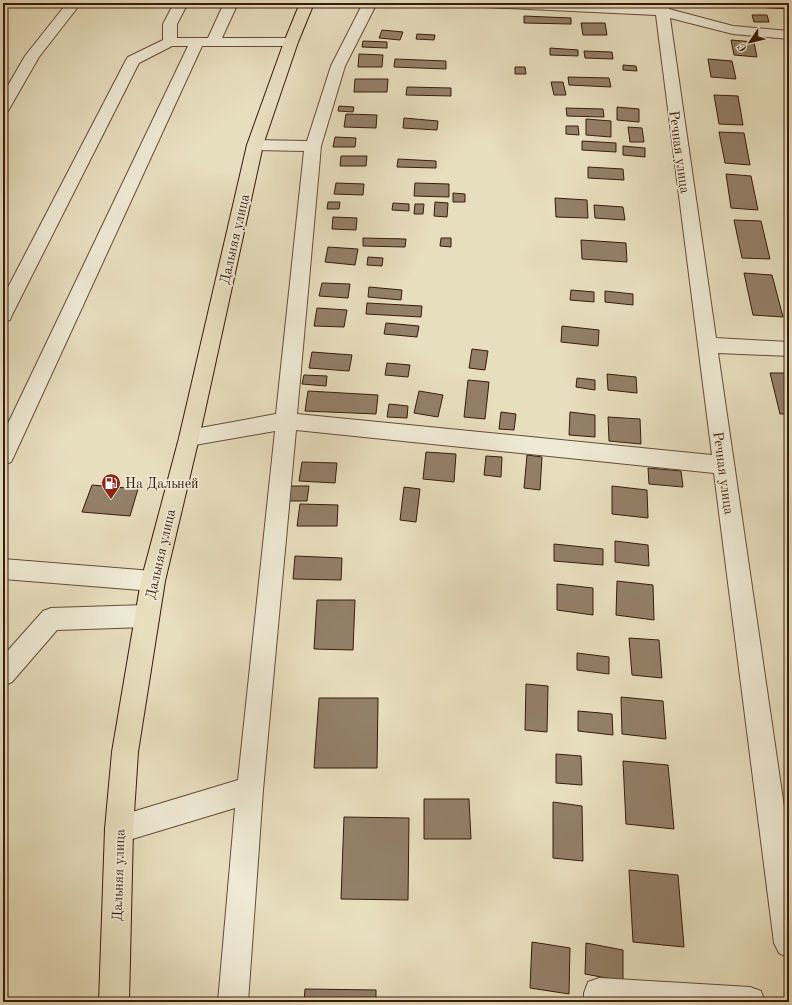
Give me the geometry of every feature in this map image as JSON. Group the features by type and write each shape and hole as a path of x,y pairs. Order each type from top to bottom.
{"main road":[{"name":"Дальняя улица","path":"114,1002 119,829 125,752 146,616 153,581 189,438 255,145 291,42 307,3"}],"street":[{"path":"3,108 32,56 74,3"},
{"path":"170,42 170,24 181,3"},
{"path":"3,456 205,42 231,3"},
{"path":"233,1002 250,790 313,146 338,66 370,3"},
{"path":"485,3 661,7 733,30 789,35"},
{"name":"Речная улица","path":"661,7 789,943"},
{"path":"3,315 133,60 170,42 291,42"},
{"path":"255,145 313,146"},
{"path":"707,345 789,349"},
{"path":"189,438 285,421 723,465"},
{"path":"3,569 153,581"},
{"path":"3,674 51,619 146,616"},
{"path":"119,829 250,790"},
{"path":"599,1002 599,993 750,1002"}],"building":[{"path":"721,3 789,3 789,9 721,5"},
{"path":"752,15 767,15 769,22 754,22"},
{"path":"524,16 571,18 571,24 524,23"},
{"path":"581,23 605,23 607,35 583,35"},
{"path":"382,30 403,32 400,40 379,38"},
{"path":"417,34 435,35 434,40 416,39"},
{"path":"731,40 754,42 757,57 734,55"},
{"path":"363,41 387,42 387,48 362,47"},
{"path":"550,48 578,50 578,56 550,55"},
{"path":"584,51 612,52 613,59 585,58"},
{"path":"359,54 383,55 382,67 358,67"},
{"path":"395,59 446,61 446,69 394,67"},
{"path":"708,59 732,61 736,79 711,77"},
{"path":"623,65 636,66 637,71 623,70"},
{"path":"515,67 525,67 526,74 515,74"},
{"path":"568,77 609,78 611,87 569,85"},
{"path":"355,79 388,79 387,92 354,92"},
{"path":"551,82 563,82 566,95 554,95"},
{"path":"407,87 451,88 451,96 406,95"},
{"path":"714,95 738,96 743,125 719,124"},
{"path":"339,106 354,107 353,112 338,111"},
{"path":"617,107 639,109 639,122 617,120"},
{"path":"566,108 603,109 604,117 567,116"},
{"path":"346,114 377,115 376,128 344,127"},
{"path":"404,118 438,121 437,130 403,128"},
{"path":"586,119 611,121 611,137 586,135"},
{"path":"566,126 578,126 579,135 566,134"},
{"path":"628,127 642,128 644,142 630,142"},
{"path":"719,132 744,133 750,165 725,163"},
{"path":"335,137 356,138 355,147 333,147"},
{"path":"582,141 616,143 616,152 582,150"},
{"path":"623,146 645,148 645,157 623,155"},
{"path":"341,156 367,156 366,166 340,166"},
{"path":"398,159 436,161 436,168 397,167"},
{"path":"588,167 623,169 624,180 588,178"},
{"path":"726,174 751,176 758,210 731,208"},
{"path":"336,183 364,184 363,195 334,194"},
{"path":"415,183 449,184 449,197 414,196"},
{"path":"453,193 465,194 465,202 453,202"},
{"path":"555,198 587,200 588,218 556,217"},
{"path":"328,202 340,202 339,209 327,209"},
{"path":"435,202 448,203 447,217 434,216"},
{"path":"393,203 409,204 409,211 392,210"},
{"path":"415,204 424,204 423,214 414,214"},
{"path":"594,205 623,207 625,220 595,218"},
{"path":"333,217 357,218 356,230 332,229"},
{"path":"734,220 761,221 770,259 742,258"},
{"path":"363,238 406,239 405,247 363,246"},
{"path":"441,238 451,238 451,247 440,246"},
{"path":"581,240 626,243 627,262 582,259"},
{"path":"328,247 358,249 355,265 325,262"},
{"path":"368,257 383,258 382,266 367,265"},
{"path":"744,273 772,275 783,317 753,315"},
{"path":"322,283 350,284 348,298 319,296"},
{"path":"369,287 402,290 401,300 368,297"},
{"path":"571,290 594,292 594,302 570,300"},
{"path":"605,291 633,294 633,305 605,302"},
{"path":"367,303 422,306 421,317 366,314"},
{"path":"317,308 347,310 344,327 314,326"},
{"path":"386,323 419,326 417,337 384,334"},
{"path":"562,326 599,330 598,346 561,342"},
{"path":"472,349 488,351 485,370 469,368"},
{"path":"312,352 352,355 349,371 309,368"},
{"path":"387,363 410,365 408,377 385,375"},
{"path":"770,373 789,373 789,414 780,414"},
{"path":"607,374 636,377 637,393 608,390"},
{"path":"304,375 327,376 326,386 302,384"},
{"path":"577,378 595,380 595,390 576,387"},
{"path":"468,380 489,382 485,419 464,417"},
{"path":"308,391 378,395 376,414 305,411"},
{"path":"419,391 443,395 438,417 414,413"},
{"path":"389,404 408,406 407,418 387,417"},
{"path":"501,412 516,414 514,430 499,429"},
{"path":"570,412 595,415 595,437 569,435"},
{"path":"608,417 640,419 641,444 609,441"},
{"path":"785,439 789,439 789,459"},
{"path":"426,452 456,454 454,482 423,479"},
{"path":"527,455 542,457 540,490 524,488"},
{"path":"486,456 502,457 501,477 484,475"},
{"path":"302,462 337,463 335,483 299,481"},
{"path":"648,468 681,471 683,487 649,484"},
{"name":"На Дальней","path":"92,485 138,489 130,516 82,512"},
{"path":"289,486 309,486 307,501 288,501"},
{"path":"612,486 647,490 648,518 612,514"},
{"path":"404,487 420,489 416,522 400,520"},
{"path":"300,504 338,505 337,526 297,526"},
{"path":"615,541 648,545 649,566 615,562"},
{"path":"554,544 603,549 603,565 554,561"},
{"path":"295,556 342,558 341,580 293,579"},
{"path":"617,581 653,585 654,620 616,615"},
{"path":"557,584 593,588 593,615 557,610"},
{"path":"317,600 355,600 353,650 314,649"},
{"path":"629,638 659,640 662,678 632,675"},
{"path":"577,653 609,657 609,674 577,670"},
{"path":"526,684 548,686 547,732 525,730"},
{"path":"621,697 663,701 666,739 622,734"},
{"path":"319,698 378,698 377,768 314,768"},
{"path":"578,711 612,714 613,735 578,731"},
{"path":"556,754 581,756 582,785 556,783"},
{"path":"623,761 668,765 674,829 626,824"},
{"path":"424,799 469,799 471,839 424,839"},
{"path":"553,802 582,806 583,861 553,858"},
{"path":"344,817 409,818 408,900 341,899"},
{"path":"629,870 678,875 684,947 633,942"},
{"path":"532,942 570,948 569,994 530,988"},
{"path":"586,943 623,950 623,981 585,974"},
{"path":"305,989 376,990 376,1002 304,1002"}],"place":[{"name":"На Дальней","path":"111,500"}]}
